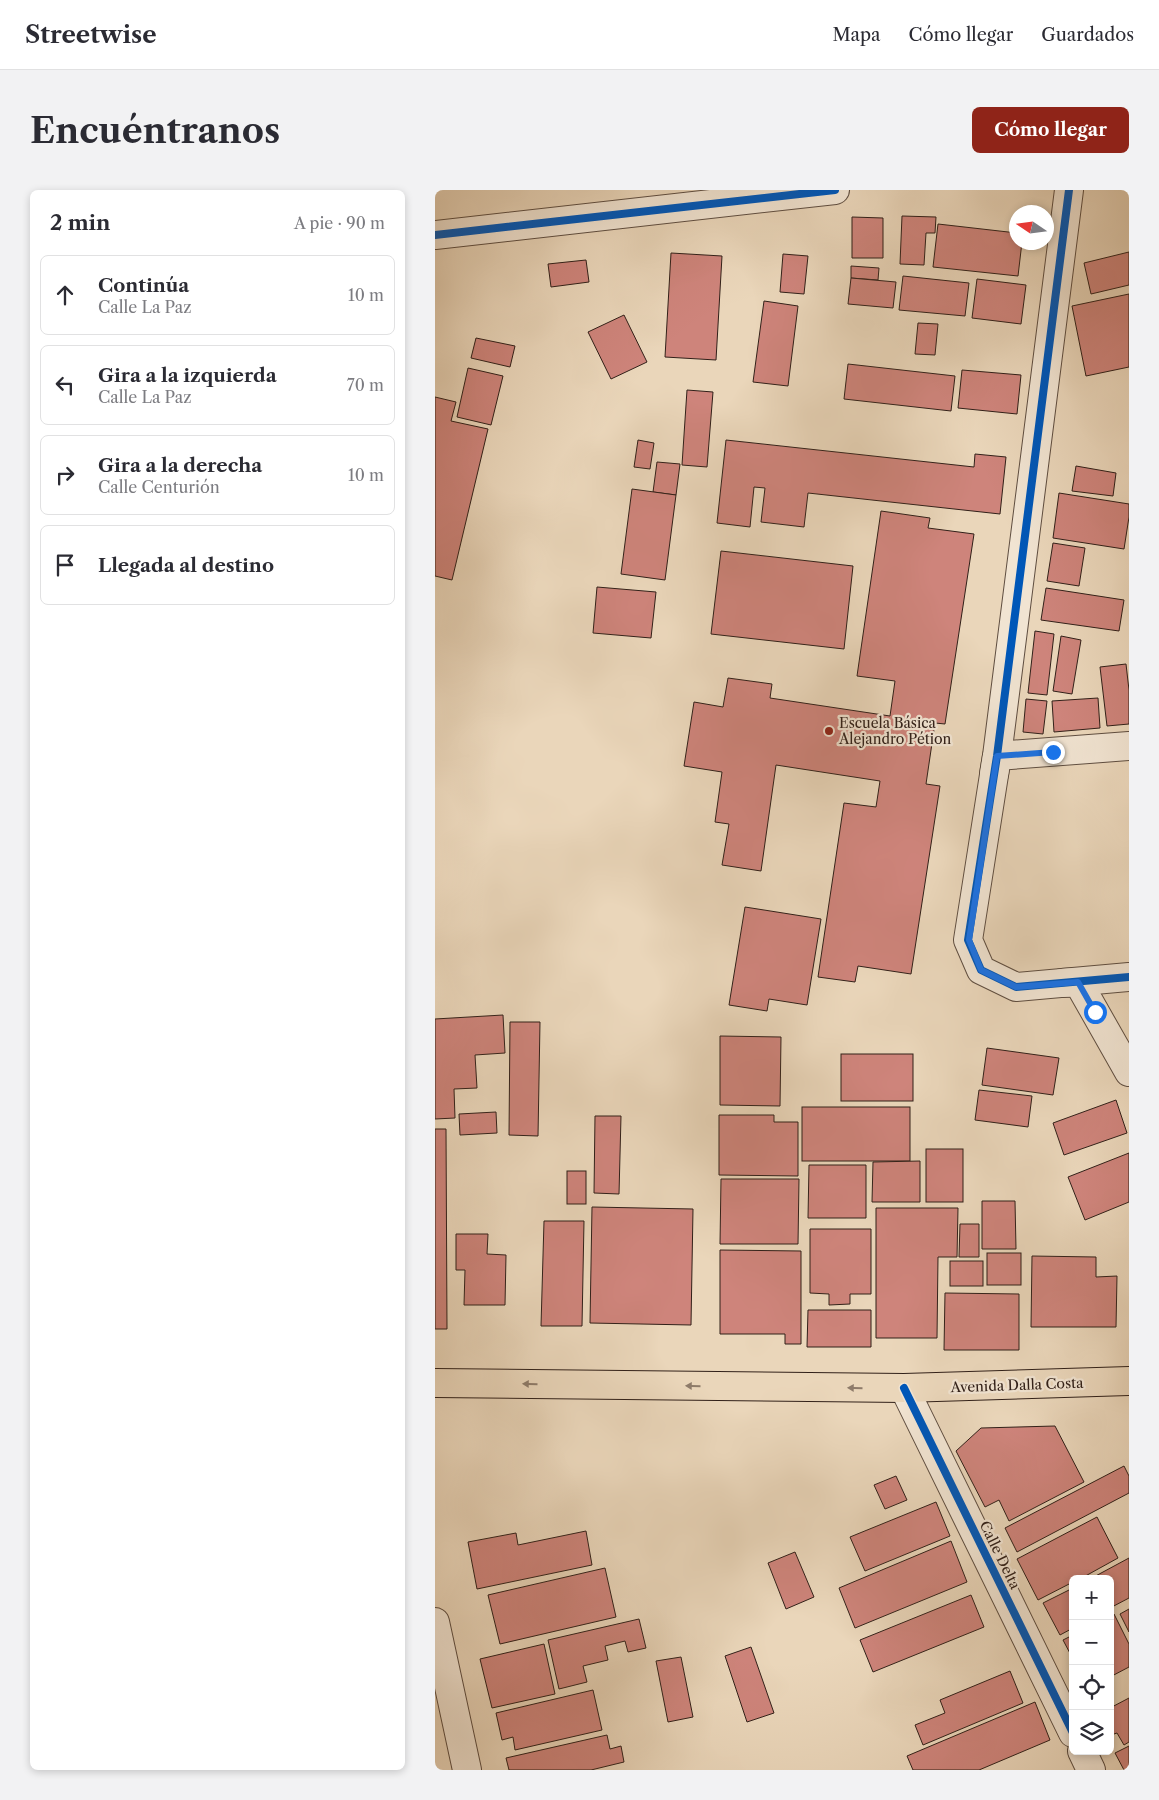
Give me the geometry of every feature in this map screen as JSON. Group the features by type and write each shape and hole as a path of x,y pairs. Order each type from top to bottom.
{"main road":[{"name":"Avenida Dalla Costa","path":"435,1383 904,1388 1129,1381"}],"street":[{"path":"435,235 835,190"},
{"path":"1069,190 997,756 969,940 981,970 1016,987 1129,977"},
{"path":"997,756 1129,746"},
{"path":"1078,982 1129,1072"},
{"name":"Calle Delta","path":"904,1388 1069,1725"},
{"path":"435,1622 467,1770"},
{"path":"1084,1755 1091,1770"}],"building":[{"path":"902,216 936,217 935,233 926,233 924,265 900,264"},
{"path":"852,217 883,218 883,258 852,258"},
{"path":"938,224 1009,232 1009,250 1021,250 1018,276 933,267"},
{"path":"1129,252 1129,285 1091,294 1084,263"},
{"path":"671,253 722,256 716,360 665,357"},
{"path":"783,254 808,256 804,294 780,292"},
{"path":"586,260 589,282 551,287 548,264"},
{"path":"851,266 879,268 878,280 851,278"},
{"path":"903,276 969,283 965,316 899,310"},
{"path":"851,278 896,282 893,308 848,304"},
{"path":"977,279 1026,285 1021,324 972,318"},
{"path":"1129,294 1129,367 1086,376 1072,306"},
{"path":"764,301 798,306 788,386 753,382"},
{"path":"624,315 647,362 611,379 588,332"},
{"path":"918,323 938,324 935,355 915,354"},
{"path":"476,338 515,346 510,367 471,358"},
{"path":"848,364 955,376 951,411 844,399"},
{"path":"468,368 503,376 491,425 457,417"},
{"path":"962,370 1021,375 1017,414 958,408"},
{"path":"687,390 713,392 707,467 682,465"},
{"path":"435,397 456,402 451,421 488,429 452,580 435,576"},
{"path":"638,440 654,443 650,469 634,467"},
{"path":"726,440 974,467 975,454 1006,457 1000,514 808,493 804,527 761,522 765,488 754,487 750,527 717,523"},
{"path":"657,462 680,464 676,495 653,492"},
{"path":"1076,466 1116,473 1113,496 1072,491"},
{"path":"632,489 676,495 665,580 621,574"},
{"path":"1059,493 1129,504 1124,549 1053,538"},
{"path":"881,511 930,518 928,528 974,534 945,724 935,723 926,784 940,786 911,974 858,966 855,982 818,977 844,803 876,807 880,781 776,765 761,871 722,865 729,824 715,822 722,772 684,766 694,702 723,707 728,678 772,684 770,698 890,716 895,681 857,676"},
{"path":"1053,543 1085,548 1079,586 1047,581"},
{"path":"721,551 853,566 844,649 711,634"},
{"path":"597,587 656,592 651,638 593,633"},
{"path":"1046,588 1124,600 1119,631 1041,620"},
{"path":"1035,631 1054,634 1047,695 1028,693"},
{"path":"1061,636 1081,640 1072,694 1053,691"},
{"path":"1126,664 1129,690 1129,724 1107,726 1100,667"},
{"path":"1098,698 1100,728 1054,732 1052,701"},
{"path":"1026,699 1047,701 1043,734 1023,732"},
{"path":"745,907 821,919 807,1005 769,999 767,1011 729,1005"},
{"path":"503,1015 505,1053 475,1055 477,1088 454,1089 455,1118 435,1119 435,1019"},
{"path":"510,1022 540,1022 538,1136 509,1135"},
{"path":"720,1036 781,1037 780,1106 720,1105"},
{"path":"987,1048 1059,1058 1053,1095 982,1085"},
{"path":"841,1054 913,1054 913,1101 841,1101"},
{"path":"979,1090 1032,1096 1028,1127 975,1120"},
{"path":"1116,1100 1127,1133 1064,1155 1053,1123"},
{"path":"802,1107 910,1107 910,1161 802,1161"},
{"path":"496,1112 497,1133 460,1135 459,1114"},
{"path":"719,1115 774,1115 774,1122 798,1122 798,1176 719,1175"},
{"path":"595,1116 621,1116 619,1194 594,1193"},
{"path":"435,1129 446,1129 447,1329 435,1329"},
{"path":"926,1149 963,1149 963,1202 926,1202"},
{"path":"1129,1153 1129,1202 1085,1220 1068,1177"},
{"path":"920,1161 920,1202 872,1202 873,1162"},
{"path":"809,1165 866,1165 866,1218 808,1218"},
{"path":"567,1171 586,1171 586,1204 567,1204"},
{"path":"721,1179 799,1179 798,1244 720,1244"},
{"path":"982,1201 1015,1201 1016,1249 982,1249"},
{"path":"592,1207 693,1209 691,1325 590,1323"},
{"path":"876,1208 958,1208 957,1257 938,1257 937,1338 876,1338"},
{"path":"544,1221 584,1221 582,1326 541,1326"},
{"path":"960,1224 979,1224 979,1257 959,1257"},
{"path":"810,1229 871,1229 871,1294 850,1294 850,1304 829,1305 829,1294 810,1293"},
{"path":"456,1234 488,1234 487,1254 506,1255 505,1305 464,1305 465,1270 456,1270"},
{"path":"720,1250 801,1251 801,1344 785,1344 785,1334 720,1334"},
{"path":"987,1253 1021,1253 1021,1285 987,1285"},
{"path":"1032,1256 1096,1257 1096,1277 1117,1276 1116,1327 1031,1327"},
{"path":"950,1261 983,1261 983,1286 950,1286"},
{"path":"945,1293 1019,1294 1019,1350 944,1350"},
{"path":"808,1310 871,1310 871,1347 807,1347"},
{"path":"1055,1426 1084,1482 1009,1521 999,1500 985,1507 956,1451 981,1428"},
{"path":"1124,1466 1129,1476 1129,1493 1017,1552 1005,1528"},
{"path":"896,1476 907,1500 885,1509 874,1485"},
{"path":"936,1502 950,1536 865,1571 850,1537"},
{"path":"1097,1517 1118,1558 1087,1575 1069,1575 1069,1584 1038,1600 1017,1559"},
{"path":"586,1531 592,1565 477,1589 468,1542 516,1533 518,1545"},
{"path":"951,1541 967,1582 855,1628 839,1588"},
{"path":"795,1552 814,1597 786,1609 768,1563"},
{"path":"1129,1558 1129,1598 1114,1606 1114,1575 1097,1575"},
{"path":"605,1568 616,1617 500,1644 488,1595"},
{"path":"1069,1590 1069,1630 1060,1635 1043,1603"},
{"path":"971,1595 984,1627 873,1672 860,1640"},
{"path":"1129,1609 1129,1632 1120,1614"},
{"path":"1114,1614 1129,1644 1129,1667 1114,1675"},
{"path":"639,1619 646,1648 628,1652 625,1641 605,1646 608,1660 583,1666 587,1682 559,1689 548,1640"},
{"path":"1069,1637 1069,1651 1063,1640"},
{"path":"544,1644 555,1694 492,1708 480,1659"},
{"path":"751,1647 774,1713 747,1722 725,1656"},
{"path":"681,1657 693,1717 668,1722 656,1661"},
{"path":"1010,1671 1023,1703 923,1745 915,1725 945,1713 940,1700"},
{"path":"593,1690 602,1730 515,1750 513,1737 502,1740 496,1713"},
{"path":"1129,1698 1129,1742 1124,1745 1117,1733 1114,1734 1114,1706"},
{"path":"1035,1702 1050,1740 979,1770 913,1770 907,1756"},
{"path":"607,1735 610,1749 621,1746 624,1762 591,1770 509,1770 506,1758"},
{"path":"1129,1746 1129,1770 1124,1770 1115,1753"}],"cycle path":[{"path":"435,235 835,190"},
{"path":"1069,190 997,756 968,940 981,970 1016,987 1129,977"},
{"path":"904,1388 1069,1725"}],"place":[{"name":"Escuela Básica Alejandro Pétion","path":"829,731"}],"route":[{"path":"1053,752 997,756 969,940 981,970 1016,987 1078,982 1095,1012"}]}
